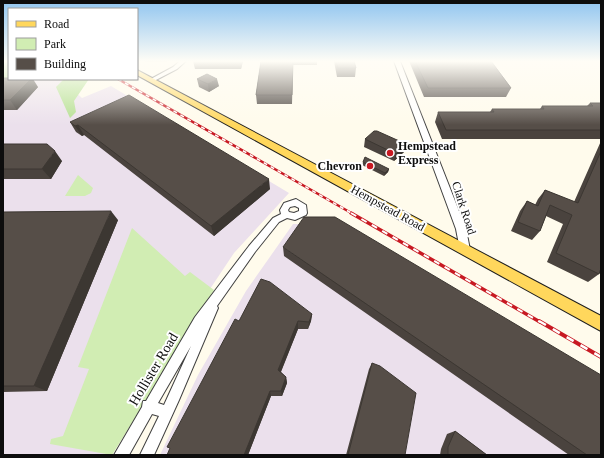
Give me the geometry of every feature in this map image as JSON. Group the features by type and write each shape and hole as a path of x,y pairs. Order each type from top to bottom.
{"main road":[{"name":"Hempstead Road","path":"156,82 600,322"}],"street":[{"name":"Clark Road","path":"405,82 461,229 465,250"},
{"name":"Hollister Road","path":"121,455 148,406 199,321 266,231 276,220 286,215"},
{"name":"Hollister Road","path":"147,455 205,328 215,301"},
{"path":"148,406 167,412"}],"shaded area":[{"path":"3,82 65,82 82,98 111,86 289,193 234,253 162,361 107,455 3,455"},
{"path":"293,224 335,224 601,455 160,455 198,375 246,291"}],"green space":[{"path":"61,82 87,82 74,101 76,112 70,118 56,87"},
{"path":"78,175 93,188 91,193 85,196 65,196"},
{"path":"132,228 185,276 190,272 214,290 112,455 50,444 51,439 63,436 89,369 78,367"}],"building":[{"path":"3,82 28,82 10,100 3,100"},
{"path":"258,82 292,82 292,95 256,95"},
{"path":"425,82 507,82 511,88 428,88"},
{"path":"129,95 269,179 211,226 78,125 75,126 70,122"},
{"path":"590,103 601,103 601,130 446,130 438,112 494,112 492,109 544,109 542,106 593,106"},
{"path":"374,131 406,144 396,154 365,139"},
{"path":"3,144 47,144 55,151 42,169 3,169"},
{"path":"601,151 601,268 599,274 556,253 572,215 550,205 540,231 518,222 527,201 538,206 545,190 578,203"},
{"path":"365,157 389,169 385,173 363,162"},
{"path":"111,211 34,386 3,386 3,212"},
{"path":"304,217 335,217 601,375 601,455 587,455 283,247"},
{"path":"261,279 270,282 312,314 309,322 298,321 278,370 286,377 281,391 270,391 244,455 167,455 170,448 167,447 235,319 239,321"},
{"path":"372,363 380,366 416,393 405,455 348,455"},
{"path":"455,431 487,455 448,455 448,447"}],"railway":[{"path":"124,82 353,214"},
{"path":"351,213 540,322"},
{"path":"539,321 601,357"}],"place":[{"name":"Hempstead Express","path":"390,153"},
{"name":"Chevron","path":"370,166"}]}
